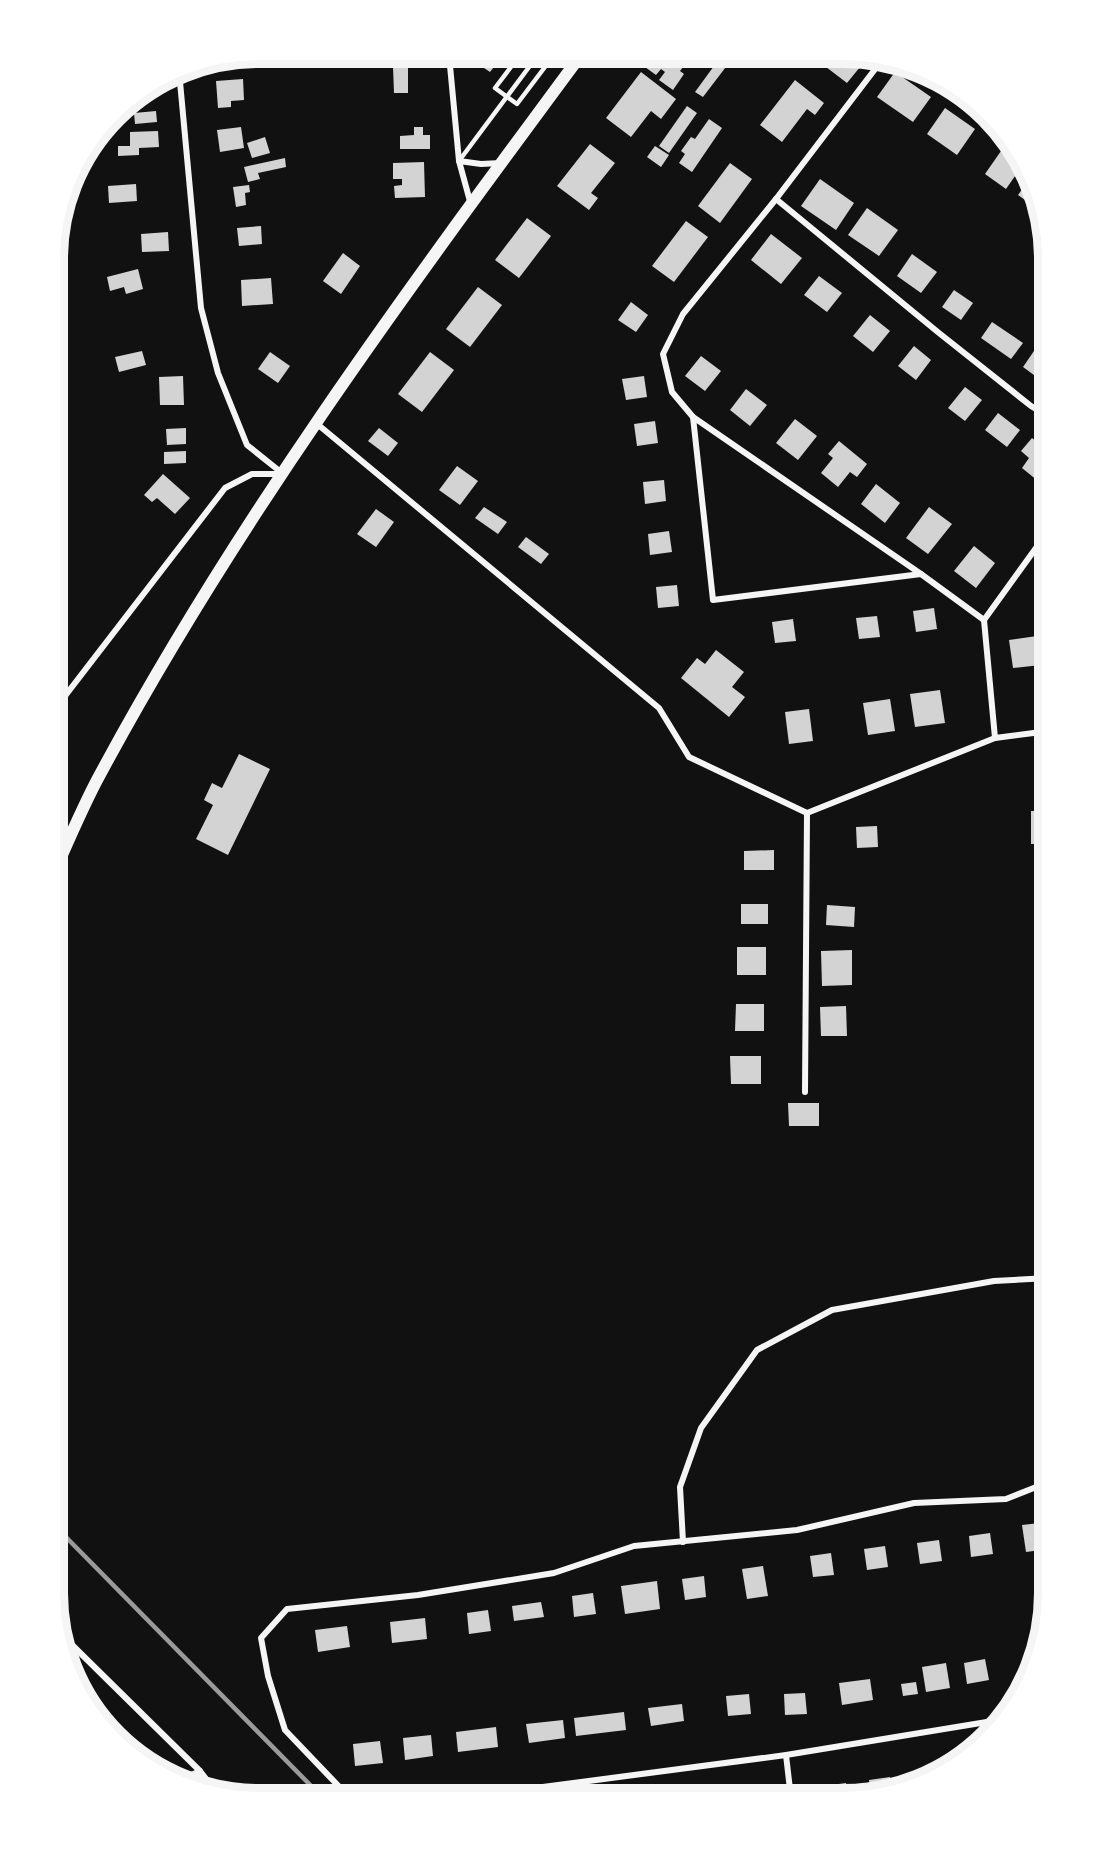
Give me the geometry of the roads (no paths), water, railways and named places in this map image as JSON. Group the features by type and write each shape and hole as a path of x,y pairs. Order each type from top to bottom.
{"main road":[{"path":"64,851 95,783 171,650 316,423 574,64"}],"street":[{"path":"450,64 459,161 471,205"},
{"path":"876,67 776,199 683,314 663,354 672,392 693,417 984,620"},
{"path":"180,82 201,308 218,373 247,445 283,474"},
{"path":"459,161 481,164 501,163"},
{"path":"776,199 939,333 1038,410"},
{"path":"693,417 713,600 921,574"},
{"path":"316,423 659,708 689,757 807,813 995,738 1038,732"},
{"path":"64,698 225,488 252,474 283,474"},
{"path":"995,738 984,620 1038,545"},
{"path":"805,1092 807,813"},
{"path":"683,1542 680,1487 701,1428 757,1350 832,1310 994,1281 1038,1279"},
{"path":"340,1788 285,1730 268,1676 261,1638 287,1609 418,1595 543,1575 634,1546 797,1530 914,1503 1006,1498 1038,1486"},
{"path":"71,1644 207,1780"},
{"path":"535,1788 786,1755 989,1722"},
{"path":"786,1755 790,1788"},
{"path":"191,1775 200,1771"}],"lane":[{"path":"513,64 495,88 517,104 547,64"},
{"path":"459,161 531,64"}],"railway":[{"path":"64,1535 313,1788"}]}
